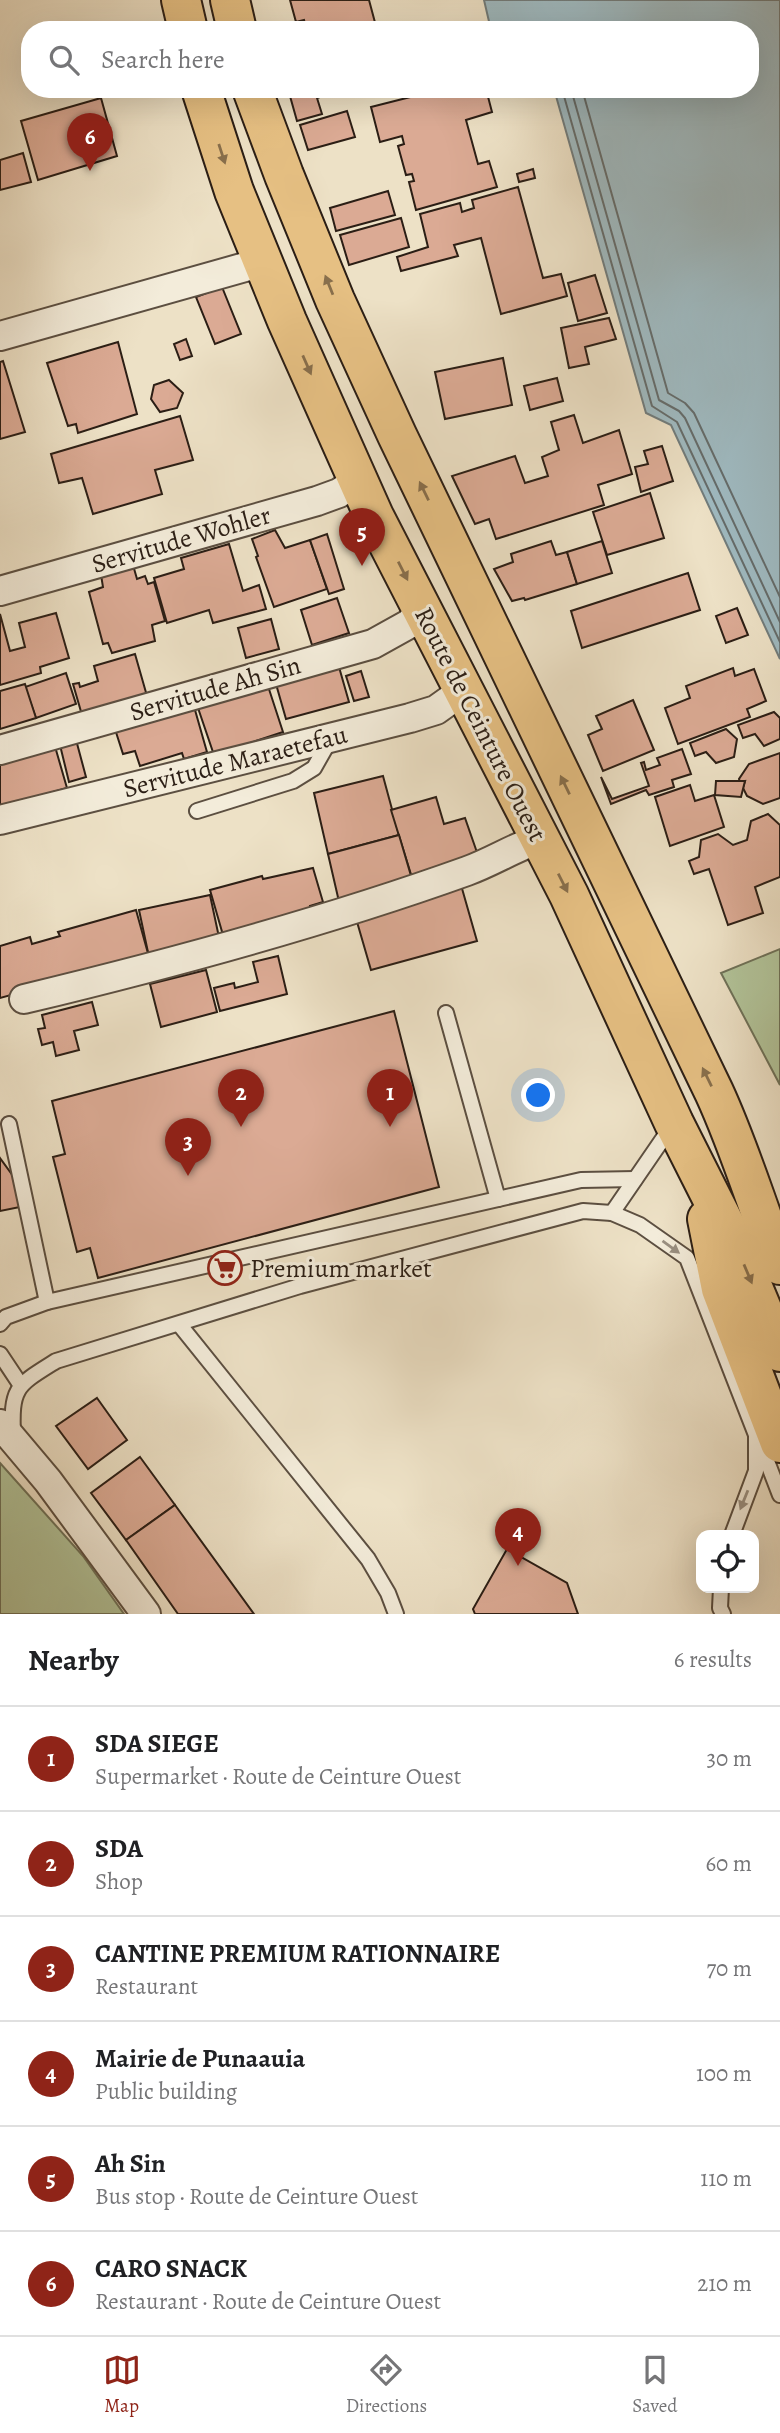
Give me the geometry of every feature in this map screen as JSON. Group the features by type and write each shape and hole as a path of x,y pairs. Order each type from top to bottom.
{"main road":[{"path":"181,0 186,21"},
{"path":"230,0 235,21"},
{"name":"Route de Ceinture Ouest","path":"204,98 234,191 358,480 569,895 674,1123 734,1242 780,1352"},
{"name":"Route de Ceinture Ouest","path":"255,98 335,300 397,435 736,1140 780,1265"},
{"path":"736,1140 780,1190"},
{"path":"696,1168 721,1289 768,1439"}],"street":[{"path":"0,336 263,262"},
{"name":"Servitude Wohler","path":"0,591 317,501 339,493 358,480"},
{"name":"Servitude Ah Sin","path":"0,750 373,644 409,624 422,610"},
{"name":"Servitude Maraetefau","path":"0,820 436,710 464,690"},
{"path":"24,999 153,968 285,930 470,870 540,839"},
{"path":"6,1432 48,1481 146,1614"}],"lane":[{"path":"197,811 293,781 314,768 331,737"},
{"path":"446,1013 498,1199"},
{"path":"612,1213 674,1123"},
{"path":"9,1124 47,1302"},
{"path":"0,1324 6,1317 47,1302 581,1180 635,1179"},
{"path":"6,1432 20,1384 56,1361 300,1286 583,1210 612,1213 640,1225 687,1258 768,1439 780,1495"},
{"path":"179,1324 368,1559 388,1593 396,1614"},
{"path":"0,1354 20,1384"},
{"path":"734,1530 768,1439"},
{"path":"722,1593 720,1608 723,1614"}],"green space":[{"path":"780,949 780,1085 721,973"},
{"path":"0,1463 83,1556 124,1614 0,1614"}],"water":[{"path":"484,0 780,0 780,659 671,425 646,413 557,98 759,98 759,21 489,21"}],"building":[{"path":"290,0 369,0 375,21 304,20 296,21"},
{"path":"101,98 117,156 38,180 21,121"},
{"path":"291,98 317,98 322,114 297,121"},
{"path":"406,98 488,98 492,112 466,120 478,164 489,161 497,187 416,210 409,182 414,181 412,174 406,175 398,146 404,144 402,136 380,142 371,107"},
{"path":"347,111 355,137 308,150 300,125"},
{"path":"23,153 31,182 0,190 0,160"},
{"path":"533,169 535,178 519,182 517,174"},
{"path":"518,187 543,278 561,274 567,296 501,314 481,238 454,245 458,256 401,271 397,257 428,247 420,214 460,203 462,212 474,208 472,200"},
{"path":"388,191 395,215 336,231 330,208"},
{"path":"401,218 409,247 349,265 340,235"},
{"path":"595,275 607,313 578,321 568,283"},
{"path":"222,287 241,334 215,344 196,297"},
{"path":"609,318 616,339 585,347 589,364 569,368 561,328"},
{"path":"186,339 192,356 180,360 174,344"},
{"path":"118,342 137,414 78,433 76,424 68,426 47,363"},
{"path":"503,358 512,405 445,419 435,372"},
{"path":"3,361 25,432 0,439 0,362"},
{"path":"557,378 563,401 530,410 524,386"},
{"path":"169,380 183,393 177,408 160,412 151,399 154,385"},
{"path":"574,415 583,443 619,430 632,474 598,485 604,505 496,539 489,519 475,524 452,476 515,456 525,483 548,476 542,457 559,450 551,422"},
{"path":"180,416 193,460 155,470 162,494 93,514 82,478 59,483 51,454"},
{"path":"662,446 673,481 641,492 635,467 648,464 644,451"},
{"path":"650,493 664,538 607,555 593,512"},
{"path":"275,530 285,548 310,540 327,589 274,607 252,539"},
{"path":"327,534 344,589 329,594 310,540"},
{"path":"551,541 556,555 567,552 577,584 525,600 512,601 494,569 513,562 511,554"},
{"path":"602,541 612,573 577,584 567,552"},
{"path":"229,544 243,591 259,585 266,609 213,623 209,610 167,623 154,578 184,569 181,558"},
{"path":"133,565 137,579 145,576 148,584 154,582 165,621 152,625 155,641 112,653 108,643 103,644 89,592 103,587 101,575"},
{"path":"688,573 700,610 582,648 571,611"},
{"path":"337,598 349,633 312,645 301,610"},
{"path":"737,608 748,635 726,643 716,616"},
{"path":"56,613 69,658 40,667 41,673 0,685 0,614 10,651 25,647 19,623"},
{"path":"271,619 279,649 246,658 238,628"},
{"path":"135,654 147,696 82,715 73,684 79,683 80,687 98,681 94,666"},
{"path":"339,667 349,702 286,719 274,677"},
{"path":"733,668 735,676 754,669 766,701 747,709 750,717 678,744 665,708 690,698 686,686"},
{"path":"361,671 369,697 354,701 346,676"},
{"path":"66,673 76,704 36,718 25,687"},
{"path":"267,683 283,732 214,755 197,705"},
{"path":"25,684 36,718 0,729 0,691"},
{"path":"633,700 654,750 603,771 588,735 602,729 596,716"},
{"path":"193,703 207,752 184,759 182,753 140,766 135,751 123,754 114,726"},
{"path":"774,712 780,718 780,739 764,746 755,734 743,738 738,725"},
{"path":"726,729 737,739 734,757 716,763 706,752 695,756 690,743"},
{"path":"75,736 86,777 69,782 59,741"},
{"path":"54,743 67,788 0,807 0,758"},
{"path":"682,749 691,774 672,780 674,787 649,795 646,790 611,804 601,777 612,799 649,786 641,763 644,762 646,770 660,765 657,758"},
{"path":"780,753 780,798 763,804 747,796 743,788 745,781 740,782 739,779 749,764"},
{"path":"383,776 399,835 328,854 314,793"},
{"path":"716,781 745,781 741,797 715,795"},
{"path":"690,785 695,801 714,795 724,827 670,846 655,797"},
{"path":"436,797 444,824 465,818 480,861 413,881 391,810"},
{"path":"768,814 780,825 780,877 755,887 763,913 728,925 709,869 694,874 689,861 699,857 701,840 718,834 733,845 747,840 751,821"},
{"path":"399,835 414,886 340,906 328,854"},
{"path":"313,868 323,902 310,906 312,918 225,942 210,890 262,876 263,879"},
{"path":"461,885 477,941 371,970 355,915"},
{"path":"210,895 220,942 149,957 139,910"},
{"path":"136,910 149,957 0,998 0,946 30,937 32,944 60,936 58,932"},
{"path":"278,956 287,994 220,1011 214,988 234,983 235,988 258,982 253,962"},
{"path":"206,970 217,1012 161,1027 150,984"},
{"path":"92,1002 98,1025 74,1031 79,1050 56,1056 53,1042 42,1045 38,1029 45,1028 42,1015"},
{"path":"394,1011 439,1187 98,1278 90,1248 77,1252 53,1157 65,1154 52,1101"},
{"path":"0,1158 13,1176 20,1207 0,1211"},
{"path":"97,1398 127,1440 88,1469 56,1426"},
{"path":"140,1457 175,1505 126,1540 91,1493"},
{"path":"175,1505 254,1614 178,1614 126,1540"},
{"path":"507,1549 567,1583 578,1614 475,1614 473,1609"}],"place":[{"name":"CARO SNACK","path":"90,171"},
{"name":"Ah Sin","path":"362,566"},
{"name":"SDA","path":"241,1127"},
{"name":"SDA SIEGE","path":"390,1127"},
{"name":"CANTINE PREMIUM RATIONNAIRE","path":"188,1176"},
{"name":"Premium market","path":"225,1268"},
{"name":"Mairie de Punaauia","path":"518,1566"}]}
